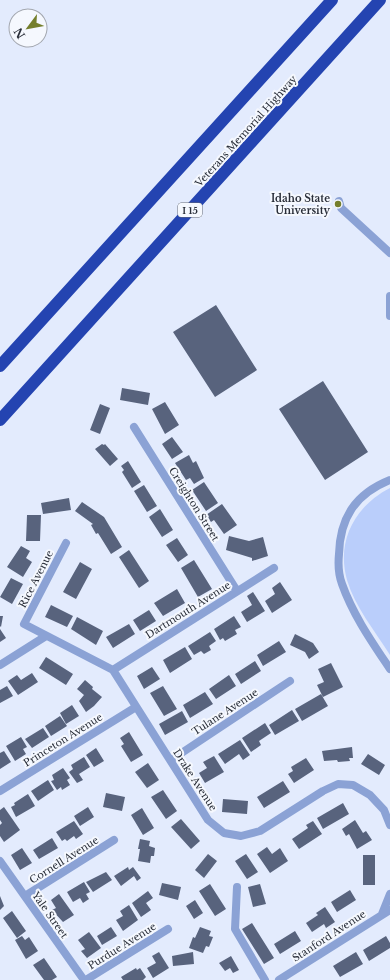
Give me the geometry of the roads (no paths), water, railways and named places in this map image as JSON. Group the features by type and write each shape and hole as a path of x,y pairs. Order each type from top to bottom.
{"highway":[{"path":"0,366 332,0"},
{"name":"Veterans Memorial Highway","path":"0,420 380,0"}],"street":[{"path":"339,201 341,208 390,253"},
{"path":"390,296 390,316"},
{"name":"Creighton Street","path":"134,427 237,591"},
{"path":"390,480 380,484 365,495 352,508 342,525 338,560 341,582 349,603 390,669"},
{"name":"Rice Avenue","path":"46,636 24,624 66,543"},
{"name":"Dartmouth Avenue","path":"113,670 274,568"},
{"path":"0,665 46,636 113,670"},
{"name":"Drake Avenue","path":"113,670 208,820 224,833 241,836 260,831 338,784 354,785 370,795 384,810 390,825"},
{"name":"Tulane Avenue","path":"171,760 290,681"},
{"name":"Princeton Avenue","path":"0,791 136,707"},
{"name":"Cornell Avenue","path":"25,896 114,840"},
{"name":"Yale Street","path":"0,861 85,980"},
{"path":"237,887 235,930 265,980"},
{"path":"382,914 390,894"},
{"name":"Stanford Avenue","path":"279,980 390,910"},
{"name":"Purdue Avenue","path":"85,980 168,929"}],"place":[{"name":"Idaho State University","path":"338,204"}]}
